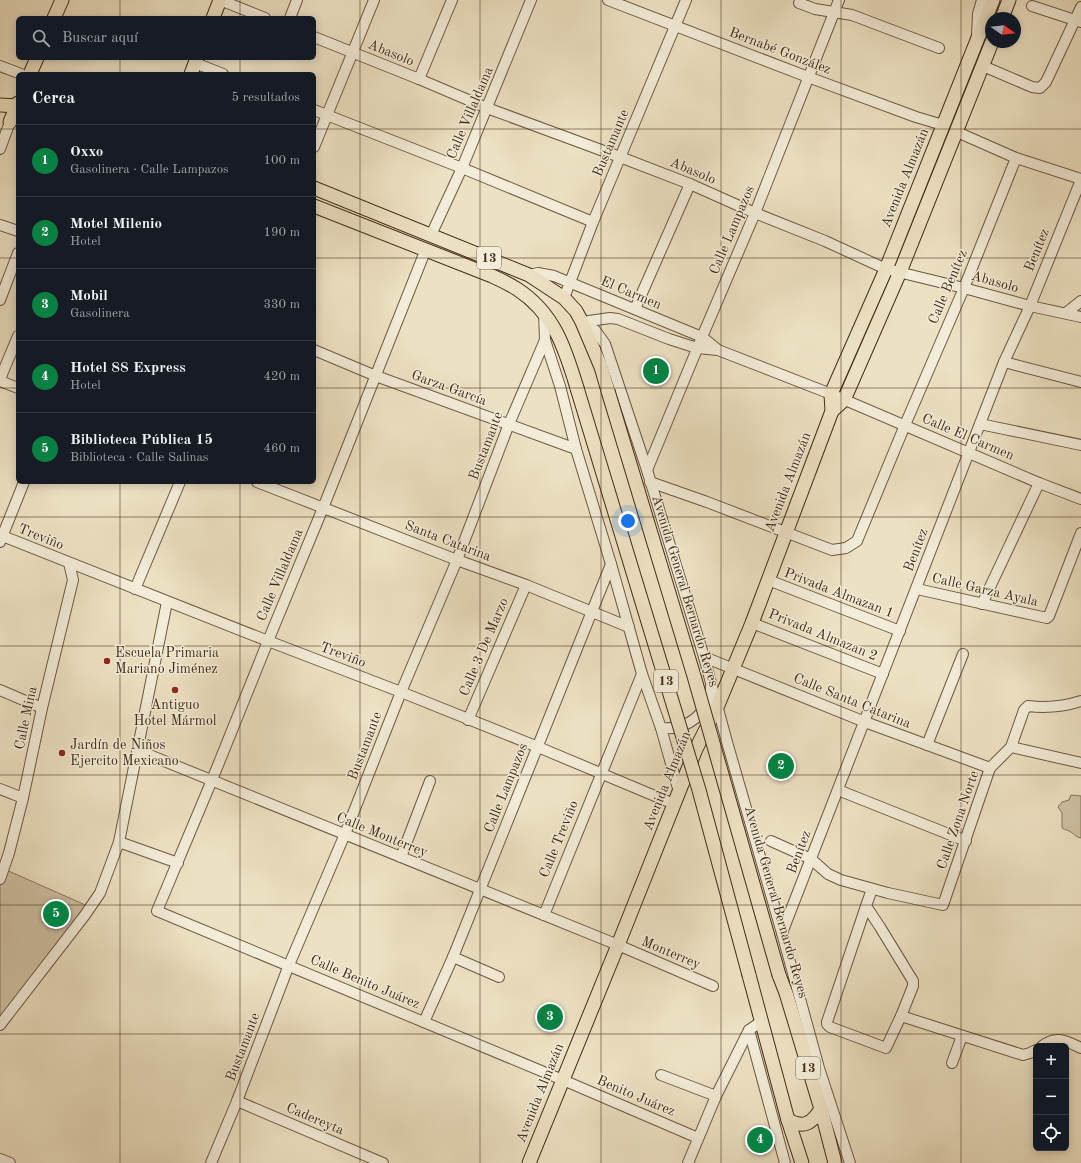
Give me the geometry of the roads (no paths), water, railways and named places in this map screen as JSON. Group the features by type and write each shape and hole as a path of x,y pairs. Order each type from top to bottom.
{"main road":[{"path":"55,16 62,0"},
{"path":"214,16 220,0"},
{"name":"Avenida Almazán","path":"529,1163 696,749 718,705 752,622 832,411 831,394 886,269 993,0"},
{"path":"1004,12 1009,0"},
{"name":"Avenida Almazán","path":"832,411 844,400 900,272 990,48"},
{"path":"31,72 36,60"},
{"path":"0,105 16,105"},
{"path":"9,122 16,109"},
{"name":"Avenida General Bernardo Reyes","path":"316,189 529,275 564,298 576,311 583,324 601,367 694,676 779,974 814,1069 820,1109 835,1163"},
{"name":"13","path":"316,207 492,276 518,290 533,302 544,313 558,333 568,357 699,790 788,1120 802,1163"},
{"path":"788,1120 800,1125 806,1124 812,1121 820,1109"}],"street":[{"path":"220,0 260,16"},
{"path":"291,16 297,0"},
{"path":"316,143 374,0"},
{"path":"419,80 452,0"},
{"name":"Calle Villaldama","path":"431,235 462,168 531,0"},
{"name":"Bernabé González","path":"608,0 808,77 916,117 943,125"},
{"name":"Bustamante","path":"564,298 593,222 676,27 686,0"},
{"name":"Calle Lampazos","path":"647,470 755,213 840,0"},
{"path":"976,43 978,14 982,0"},
{"path":"799,3 815,9 852,15 939,48"},
{"path":"1032,6 1078,21"},
{"path":"983,66 1032,87 1040,88 1046,82 1078,21 1081,7"},
{"name":"Abasolo","path":"316,39 352,52 487,108 690,184 755,213 825,241 886,269 1030,306 1081,317"},
{"path":"194,65 217,72"},
{"path":"0,66 16,72"},
{"path":"316,111 462,168 593,222"},
{"path":"0,149 9,122"},
{"path":"957,132 1016,158 1081,179"},
{"name":"Calle Benítez","path":"786,532 832,550 846,548 857,541 964,288 1016,158"},
{"name":"Benítez","path":"782,933 1004,362 1030,306 1081,179"},
{"path":"635,309 690,184"},
{"path":"0,225 16,230"},
{"name":"Calle Villaldama","path":"157,910 178,863 323,508 426,249"},
{"path":"0,300 16,258"},
{"name":"El Carmen","path":"529,275 538,273 554,276 702,337 718,350"},
{"path":"1066,313 1081,301"},
{"path":"544,313 545,340 560,386 576,449 611,564 642,674 661,728 677,798"},
{"name":"El Carmen","path":"583,324 610,318 618,319 669,339 697,348 718,350 831,394"},
{"path":"583,324 595,330 605,344 647,470 710,677 727,742 782,933 814,1069 850,1163"},
{"name":"Bustamante","path":"211,1163 237,1101 289,965 345,834 401,692 457,560 509,424 545,340"},
{"path":"16,341 0,380 16,387"},
{"name":"Garza García","path":"316,351 376,376 576,449"},
{"path":"1004,362 1081,382"},
{"name":"Calle El Carmen","path":"831,394 1039,483 1081,499"},
{"path":"980,424 1081,445"},
{"path":"650,482 786,532"},
{"path":"982,604 1039,483"},
{"path":"1,538 23,484"},
{"path":"135,588 179,484"},
{"name":"Santa Catarina","path":"262,484 457,560 526,585 628,627"},
{"name":"Calle Garza Ayala","path":"917,589 1047,618 1081,533"},
{"name":"Treviño","path":"1,538 135,588 166,602 268,642 401,692 601,773 677,798"},
{"name":"Calle Mina","path":"0,880 4,851 23,798 72,580 69,563"},
{"name":"Calle Lampazos","path":"424,1022 453,957 479,889 538,747 611,564"},
{"name":"Privada Almazan 1","path":"768,580 900,631"},
{"name":"Calle 3 De Marzo","path":"468,720 526,585"},
{"path":"0,1025 85,916 100,893 119,842 166,602"},
{"name":"Privada Almazan 2","path":"752,622 883,674"},
{"path":"927,745 963,654"},
{"name":"Calle Santa Catarina","path":"704,657 865,722 990,768"},
{"path":"601,773 642,674"},
{"path":"661,728 668,729 687,725 698,717 706,707 708,701 711,688 710,677"},
{"path":"0,690 42,708"},
{"name":"Calle Zona Norte","path":"872,889 943,905 990,768 1011,746 1024,710 1028,706 1049,708 1081,702"},
{"path":"1011,746 1081,763"},
{"name":"Calle Monterrey","path":"137,750 618,945"},
{"name":"Calle Treviño","path":"544,915 601,773"},
{"path":"401,857 430,780"},
{"path":"0,789 23,798"},
{"path":"838,790 966,841"},
{"path":"771,841 811,859 828,874 834,877 872,889 866,906 827,1022 830,1027 886,1048 901,1016 913,986 913,981 866,906"},
{"path":"119,842 178,863"},
{"name":"Calle Benito Juárez","path":"157,910 563,1080"},
{"name":"Monterrey","path":"618,945 713,986"},
{"path":"453,957 499,977"},
{"path":"901,1016 1023,1055 1033,1052"},
{"path":"688,1163 716,1096 748,1030 762,1021"},
{"path":"748,1030 785,1163"},
{"path":"952,1064 962,1036"},
{"path":"1046,1043 1049,1041 1064,1040 1081,1048"},
{"path":"661,1075 716,1096"},
{"name":"Benito Juárez","path":"563,1080 698,1138"},
{"name":"Cadereyta","path":"237,1101 368,1160 383,1163"},
{"path":"0,1159 10,1163"}],"place":[{"name":"Oxxo","path":"656,371"},
{"name":"Escuela Primaria Mariano Jiménez","path":"107,661"},
{"name":"Antiguo Hotel Mármol","path":"175,690"},
{"name":"Jardín de Niños Ejercito Mexicano","path":"62,753"},
{"name":"Motel Milenio","path":"781,766"},
{"name":"Biblioteca Pública 15","path":"56,914"},
{"name":"Mobil","path":"550,1017"},
{"name":"Hotel 88 Express","path":"760,1140"}]}
